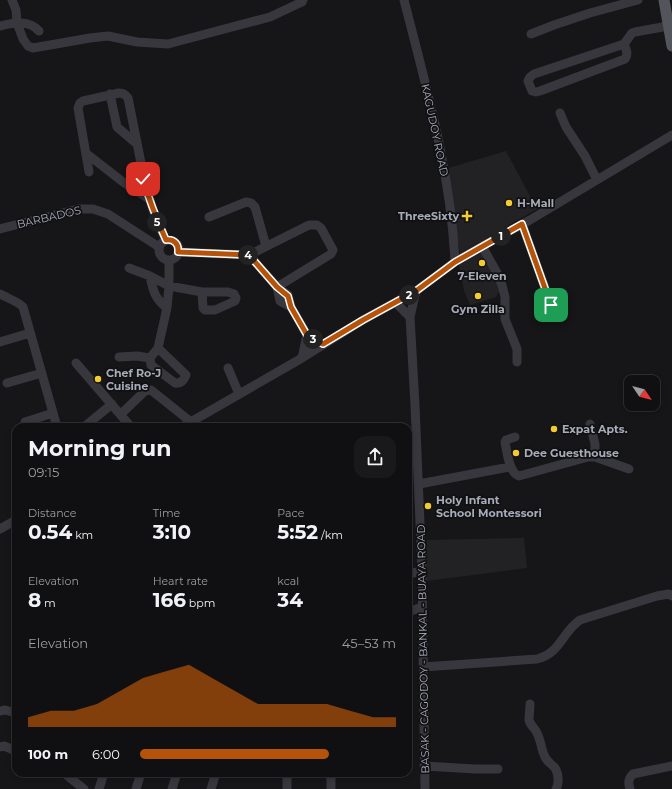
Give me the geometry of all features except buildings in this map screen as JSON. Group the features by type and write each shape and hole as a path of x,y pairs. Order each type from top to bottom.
{"main road":[{"path":"664,0 672,46"}],"street":[{"path":"12,0 16,10 17,23 23,40 28,46 33,48 108,36 137,42 168,44 270,17 304,0"},
{"name":"KAGUDOY ROAD","path":"404,0 432,109 445,173 454,237 455,262"},
{"path":"532,34 590,13 638,0"},
{"path":"0,26 25,23 37,28 39,31"},
{"path":"624,44 628,54 625,59 536,92 532,91 528,81 534,74 624,44 632,33 668,26"},
{"path":"579,59 584,74"},
{"path":"89,172 78,108 80,103 118,92 122,93 128,98 143,179 163,243 159,252 165,259 169,260 175,258 178,252 176,242 172,240 163,243"},
{"path":"110,94 117,127 137,144"},
{"path":"560,113 566,127 585,156 597,180"},
{"path":"121,414 145,391 151,390 191,422 302,358 363,320 416,291 455,262 672,136"},
{"path":"87,154 123,182 149,199"},
{"path":"209,217 246,202 251,203 255,207 266,246"},
{"name":"BARBADOS","path":"0,229 78,209 93,209 108,214 163,243"},
{"path":"522,224 551,305"},
{"path":"178,252 249,255 309,225 317,225 321,228 333,250 332,254 277,287"},
{"path":"482,246 502,285 505,319 517,349 517,362"},
{"path":"249,255 277,287 288,296 291,307 307,335 323,344"},
{"path":"150,358 158,348 167,308 169,260"},
{"path":"130,268 169,286 202,292"},
{"path":"150,276 152,290 160,302 167,308"},
{"name":"BASAK - CAGODOY - BANKAL - BUAYA ROAD","path":"416,291 410,317 422,571 425,789"},
{"path":"0,294 23,307 56,423"},
{"path":"0,303 11,300"},
{"path":"396,303 410,317"},
{"path":"0,342 30,333"},
{"path":"302,358 307,335"},
{"path":"150,358 152,365 174,383 181,382 184,379 186,375 184,372 158,348"},
{"path":"118,357 137,356 150,358"},
{"path":"76,363 129,423"},
{"path":"228,368 239,394"},
{"path":"7,383 42,373"},
{"path":"89,423 112,404"},
{"path":"25,422 53,413"},
{"path":"590,424 595,444 595,457"},
{"path":"515,437 506,440 505,442 510,467 515,475 519,476 588,457 595,457 629,469"},
{"path":"419,484 510,467"},
{"path":"0,529 12,522"},
{"path":"412,573 422,571"},
{"path":"423,668 537,659 548,655 558,646 574,624 580,620 657,596 670,594 672,596"},
{"path":"412,611 422,607"},
{"path":"530,704 529,720 537,732 544,756 555,768 558,787 556,789"},
{"path":"0,711 5,710 12,712"},
{"path":"0,747 4,746 12,749"},
{"path":"424,766 498,769"},
{"path":"630,789 628,782 629,777 633,774 672,766"},
{"path":"70,777 84,789"},
{"path":"99,789 103,777"},
{"path":"136,789 140,777"},
{"path":"172,789 176,777"},
{"path":"211,789 215,777"},
{"path":"287,777 287,789"},
{"path":"331,777 331,789"}],"shaded area":[{"name":"H-Mall","path":"506,151 537,209 460,253 445,169"},
{"path":"483,250 500,290 496,297 470,305 464,291 459,264"},
{"path":"524,538 527,568 426,581 425,540"}],"place":[{"name":"H-Mall","path":"509,203"},
{"name":"ThreeSixty","path":"467,216"},
{"name":"7-Eleven","path":"482,263"},
{"name":"Gym Zilla","path":"478,296"},
{"name":"Chef Ro-J Cuisine","path":"98,379"},
{"name":"Expat Apts.","path":"554,429"},
{"name":"Dee Guesthouse","path":"516,453"},
{"name":"Holy Infant School Montessori","path":"428,506"}],"route":[{"path":"143,179 158,225 166,240 176,242 178,252 249,255 277,287 288,296 291,307 307,335 323,344 416,291 455,262 522,224 551,305"}]}
